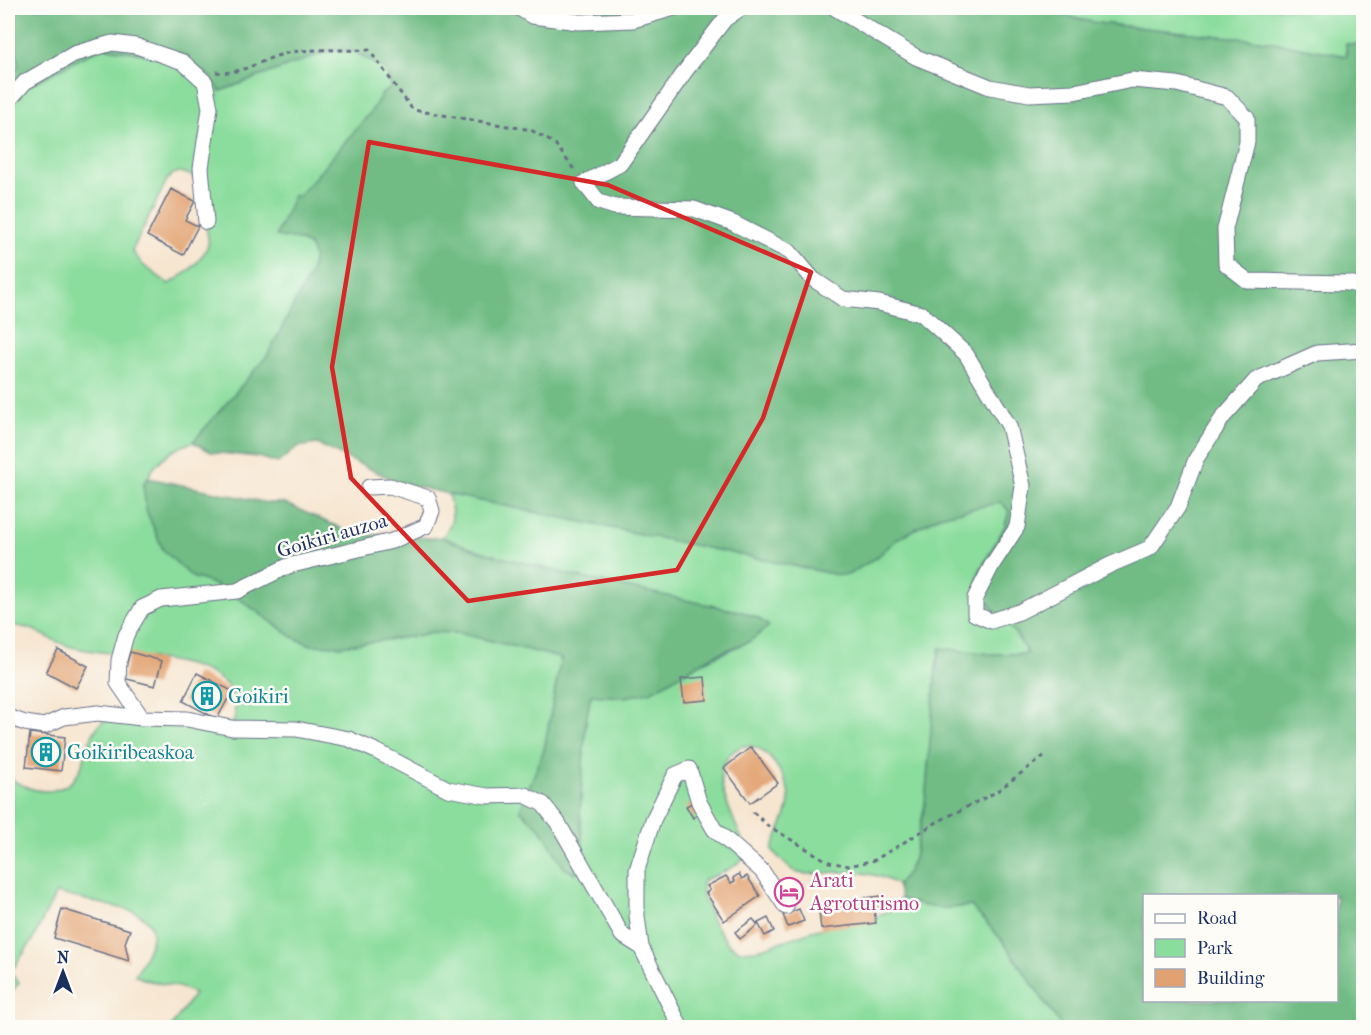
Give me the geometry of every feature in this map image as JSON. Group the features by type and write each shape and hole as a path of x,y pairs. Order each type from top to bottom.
{"lane":[{"path":"519,8 532,16 579,22 633,20 674,8"},
{"path":"741,8 725,20 686,70 620,164 584,183 599,202 615,207 694,209 733,223 790,252 813,279 843,299 879,303 922,314 966,354 1009,426 1023,486 1017,527 992,565 975,598 975,614 991,621 1019,612 1110,564 1150,548 1178,507 1196,459 1224,417 1256,380 1317,353 1364,350"},
{"path":"835,8 916,57 990,87 1029,94 1074,92 1132,80 1177,84 1227,97 1246,118 1246,142 1225,229 1226,264 1248,281 1347,283 1364,286"},
{"path":"8,101 25,82 74,54 112,43 136,46 183,62 205,82 210,108 201,168 206,222"},
{"name":"Goikiri auzoa","path":"142,718 118,683 119,660 126,635 142,608 160,599 237,591 288,566 392,541 426,526 432,512 428,498 390,486 369,487"},
{"path":"8,717 44,726 64,717 98,713 142,718 187,719 232,728 296,729 349,739 448,789 488,796 525,795 543,804 558,823 622,935 641,947"},
{"path":"681,1028 641,947 638,916 637,870 653,820 675,775 689,769 699,802 714,829 762,871 786,907"}],"path":[{"path":"209,71 226,74 256,66 292,52 369,50 413,110 531,130 555,144 584,183"},
{"path":"753,812 768,826 830,862 840,866 859,865 874,860 937,822 996,792 1044,756"}],"highlighted area":[{"path":"369,142 608,185 811,272 763,418 677,570 468,601 351,478 332,367"}],"green space":[{"path":"8,8 1030,8 1097,23 1267,41 1347,56 1346,44 1363,45 1363,1027 1062,1027 1002,940 971,906 936,908 901,898 897,885 908,872 914,858 925,804 936,668 940,648 991,654 1028,654 1015,633 983,597 977,584 979,572 1005,526 1009,511 1001,502 939,516 897,539 876,558 848,575 838,575 398,482 317,444 297,447 278,463 258,457 211,452 193,442 267,356 310,274 314,258 310,246 299,240 276,236 294,195 299,196 370,113 382,94 392,87 385,69 353,51 331,50 220,91 206,72 176,59 102,47 20,90 8,76 19,66"},
{"path":"1030,8 1363,8 1363,45 1346,44 1347,56 1267,41 1097,23"},
{"path":"8,9 19,67 102,47 176,59 207,72 221,91 331,50 353,51 385,69 392,87 382,94 370,113 299,197 277,236 299,240 310,246 314,258 310,274 267,356 193,442 166,456 143,485 192,577 209,582 231,593 293,637 311,645 416,636 432,632 459,633 561,658 544,750 520,810 542,830 564,868 574,873 584,865 580,811 586,719 591,695 625,697 750,641 742,612 552,572 442,537 450,526 452,517 448,494 838,575 876,558 897,539 939,516 1001,502 1009,511 1005,526 979,572 983,597 1015,633 1028,654 991,654 940,648 936,668 925,804 914,858 908,872 897,885 889,880 862,873 802,874 789,868 772,850 785,817 789,798 784,778 762,751 753,746 743,746 727,759 721,775 727,803 747,852 744,858 734,866 704,880 703,896 712,920 728,944 740,951 756,950 815,930 877,916 892,909 901,898 936,908 971,906 1002,940 1062,1027 171,1027 194,994 179,987 150,981 135,975 152,938 152,929 148,922 141,915 129,910 56,893 32,941 10,973 19,983 8,996 8,778 40,791 61,788 71,782 82,765 93,734 108,718 234,723 235,707 231,691 220,679 203,670 160,659 70,647 34,630 8,624","holes":["185,173 195,178 209,197 208,244 193,266 169,284 143,265 132,251 167,180 173,174"]},
{"path":"148,478 268,503 284,503 354,534 442,537 478,551 583,578 742,612 758,618 769,626 750,641 715,655 650,692 625,697 591,695 586,719 580,811 584,865 582,869 574,873 564,868 542,830 520,810 544,750 561,658 459,633 432,632 340,646 311,645 293,637 231,593 209,582 192,577 163,550 146,510 143,485"}],"building":[{"path":"171,189 195,201 185,220 198,226 183,255 147,236"},
{"path":"58,650 88,666 76,688 46,672"},
{"path":"130,652 162,661 155,686 123,678"},
{"name":"Goikiri","path":"197,673 232,691 217,719 183,701"},
{"path":"705,677 707,700 684,702 681,679"},
{"name":"Goikiribeaskoa","path":"30,733 65,737 61,771 26,767"},
{"path":"751,747 778,783 750,803 724,768"},
{"path":"692,803 699,813 693,818 686,806"},
{"path":"739,874 742,879 747,876 760,896 724,921 706,893 710,890 707,886 726,876 731,883 735,881 733,878"},
{"path":"882,896 884,909 874,910 876,923 821,929 818,903"},
{"path":"62,909 130,930 125,943 129,961 54,938"},
{"path":"799,909 804,921 788,927 783,915"},
{"path":"768,918 774,931 765,936 758,923"},
{"path":"753,919 758,925 740,939 735,932"}],"place":[{"name":"Goikiri","path":"207,696"},
{"name":"Goikiribeaskoa","path":"46,752"},
{"name":"Arati Agroturismo","path":"789,892"}]}
